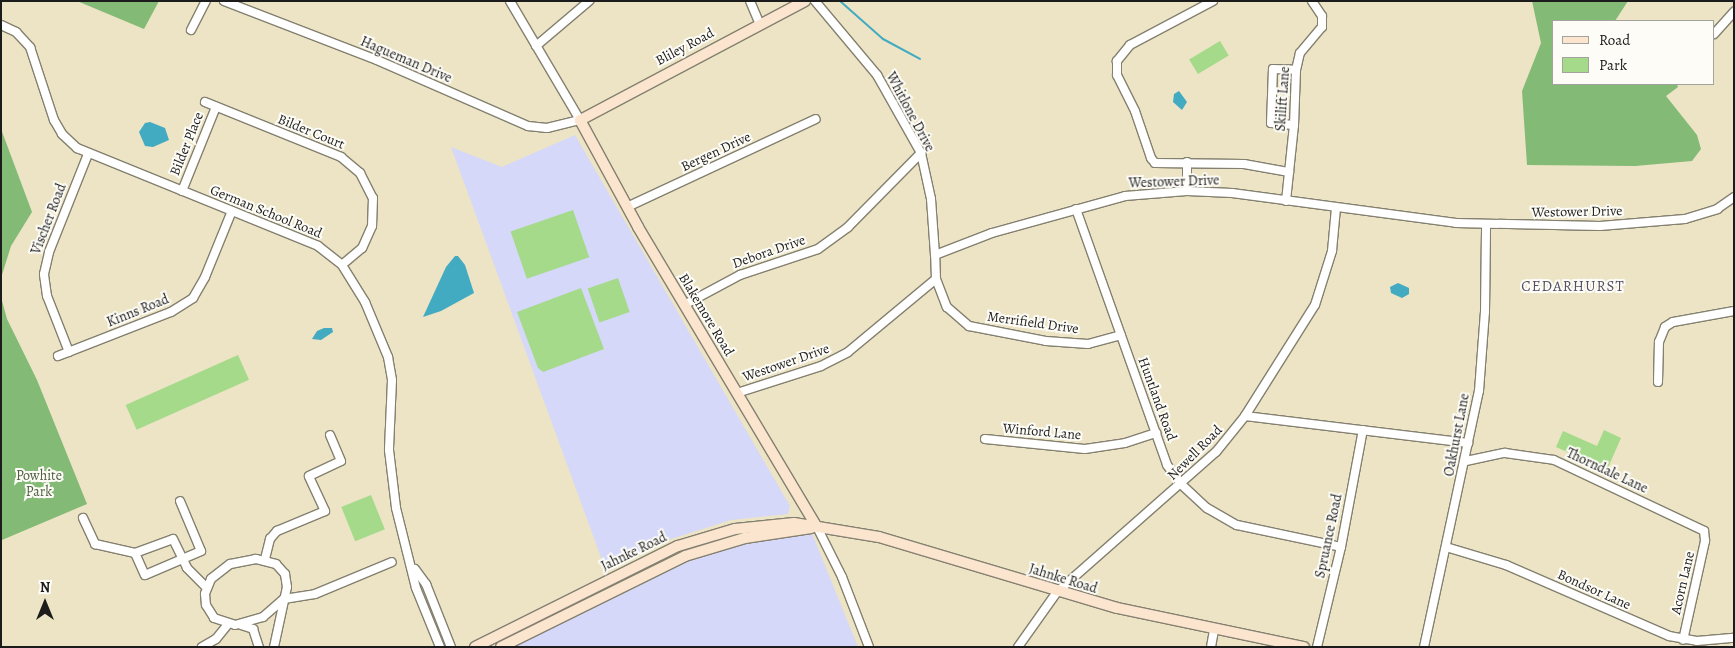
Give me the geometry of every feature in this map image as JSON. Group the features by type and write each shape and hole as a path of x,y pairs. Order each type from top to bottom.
{"main road":[{"name":"Bliley Road","path":"580,120 805,1"},
{"name":"Blakemore Road","path":"580,120 627,207 684,305 817,527"},
{"name":"Jahnke Road","path":"475,647 690,542 758,525 794,523 879,537 1057,592 1214,630 1304,647"},
{"name":"Jahnke Road","path":"501,647 690,554 745,538 817,527"}],"street":[{"path":"192,30 206,1"},
{"name":"Hagueman Drive","path":"224,1 377,60 528,126 547,128 580,120"},
{"name":"Blakemore Road","path":"510,1 580,120"},
{"path":"536,46 588,1"},
{"path":"750,1 760,24"},
{"name":"Whitlone Drive","path":"814,1 877,74 921,153 931,199 935,255"},
{"path":"1213,1 1130,45 1117,61 1117,75 1155,163 1244,164 1289,172"},
{"name":"Skilift Lane","path":"1286,200 1294,125 1296,70 1300,53 1322,27 1322,16 1314,4"},
{"path":"1715,33 1734,12"},
{"name":"German School Road","path":"1,25 16,32 30,47 58,127 68,141 88,154 318,246 342,265 365,302 390,366 389,450 392,488 414,568 416,588 440,647"},
{"path":"1294,125 1271,123 1273,69 1296,70"},
{"name":"Bilder Court","path":"204,102 341,157 360,173 373,198 372,226 362,248 342,265"},
{"name":"Bilder Place","path":"182,191 216,107"},
{"name":"Bergen Drive","path":"627,207 816,119"},
{"name":"Debora Drive","path":"684,305 740,275 818,249 848,227 921,153"},
{"name":"Vischer Road","path":"69,352 47,296 44,274 48,252 88,154"},
{"path":"1186,191 1187,162"},
{"name":"Westower Drive","path":"935,255 992,233 1125,196 1186,191 1232,193 1336,208 1486,225 1600,226 1676,220 1717,209 1734,198"},
{"name":"Newell Road","path":"1018,647 1057,592 1182,485 1216,452 1246,416 1315,305 1332,251 1336,208"},
{"name":"Huntland Road","path":"1076,209 1168,465 1182,485 1207,508 1237,525 1341,547"},
{"name":"Kinns Road","path":"58,356 171,312 192,298 206,277 232,211"},
{"name":"Oakhurst Lane","path":"1424,647 1466,461 1481,374 1486,225"},
{"path":"935,255 936,279"},
{"name":"Westower Drive","path":"737,393 832,362 848,352 936,279"},
{"name":"Merrifield Drive","path":"936,279 947,307 969,326 1046,341 1088,344 1121,335"},
{"path":"1658,382 1659,342 1664,327 1673,322 1734,311"},
{"path":"1246,416 1468,443"},
{"name":"Spruance Road","path":"1317,647 1341,547 1363,430"},
{"name":"Winford Lane","path":"985,438 1077,449 1105,447 1156,433"},
{"path":"265,559 270,539 277,532 325,512 310,476 341,461 330,435"},
{"name":"Thorndale Lane","path":"1466,461 1505,453 1554,460 1704,531"},
{"path":"135,553 145,575 201,551 180,501"},
{"path":"84,518 95,544 135,553 173,538 182,559 206,587"},
{"name":"Blakemore Road","path":"817,527 842,577 869,647"},
{"name":"Acorn Lane","path":"1683,640 1705,541 1704,531"},
{"name":"Bondsor Lane","path":"1446,546 1506,565 1683,640 1734,638"},
{"path":"274,647 284,598 287,587 284,574 276,564 265,559 230,564 214,576 206,587 204,598 207,610 218,622 239,624 263,617 284,598 314,594 392,562"},
{"name":"German School Road","path":"414,568 426,584 451,647"},
{"path":"202,647 216,639 228,624"},
{"path":"239,624 253,629 260,647"},
{"path":"1211,647 1214,630"}],"shaded area":[{"path":"575,135 790,506 788,514 731,520 668,540 606,571 451,147 502,167"},
{"path":"807,521 858,647 495,647 671,552 732,528"}],"green space":[{"path":"77,1 159,1 144,29"},
{"path":"1532,1 1628,1 1616,20 1552,20 1552,85 1677,85 1678,87 1666,96 1697,135 1701,149 1692,161 1635,166 1527,165 1522,91 1541,43"},
{"path":"1220,41 1229,56 1198,74 1189,60"},
{"path":"1,129 32,212 11,246 1,278"},
{"path":"573,210 589,257 527,279 511,231"},
{"path":"618,278 630,312 599,322 588,288"},
{"path":"581,288 604,349 543,372 538,368 517,312"},
{"name":"Powhite Park","path":"1,297 7,319 37,380 87,504 2,540"},
{"path":"238,355 249,380 137,430 126,405"},
{"path":"1604,430 1621,438 1607,470 1556,447 1563,431 1597,446"},
{"path":"371,495 385,529 355,541 341,507"}],"water":[{"path":"1179,91 1187,102 1182,110 1173,102 1174,94"},
{"path":"150,122 165,128 169,140 153,147 145,146 139,132 145,123"},
{"path":"455,256 458,256 465,265 474,293 441,311 423,317 446,267"},
{"path":"1398,283 1409,288 1409,294 1402,298 1391,293 1390,287"},
{"path":"324,328 332,328 333,332 321,340 312,339 317,331"}],"waterway":[{"path":"840,1 883,39 920,59"}],"district":[{"name":"CEDARHURST","path":"1573,287"}]}
